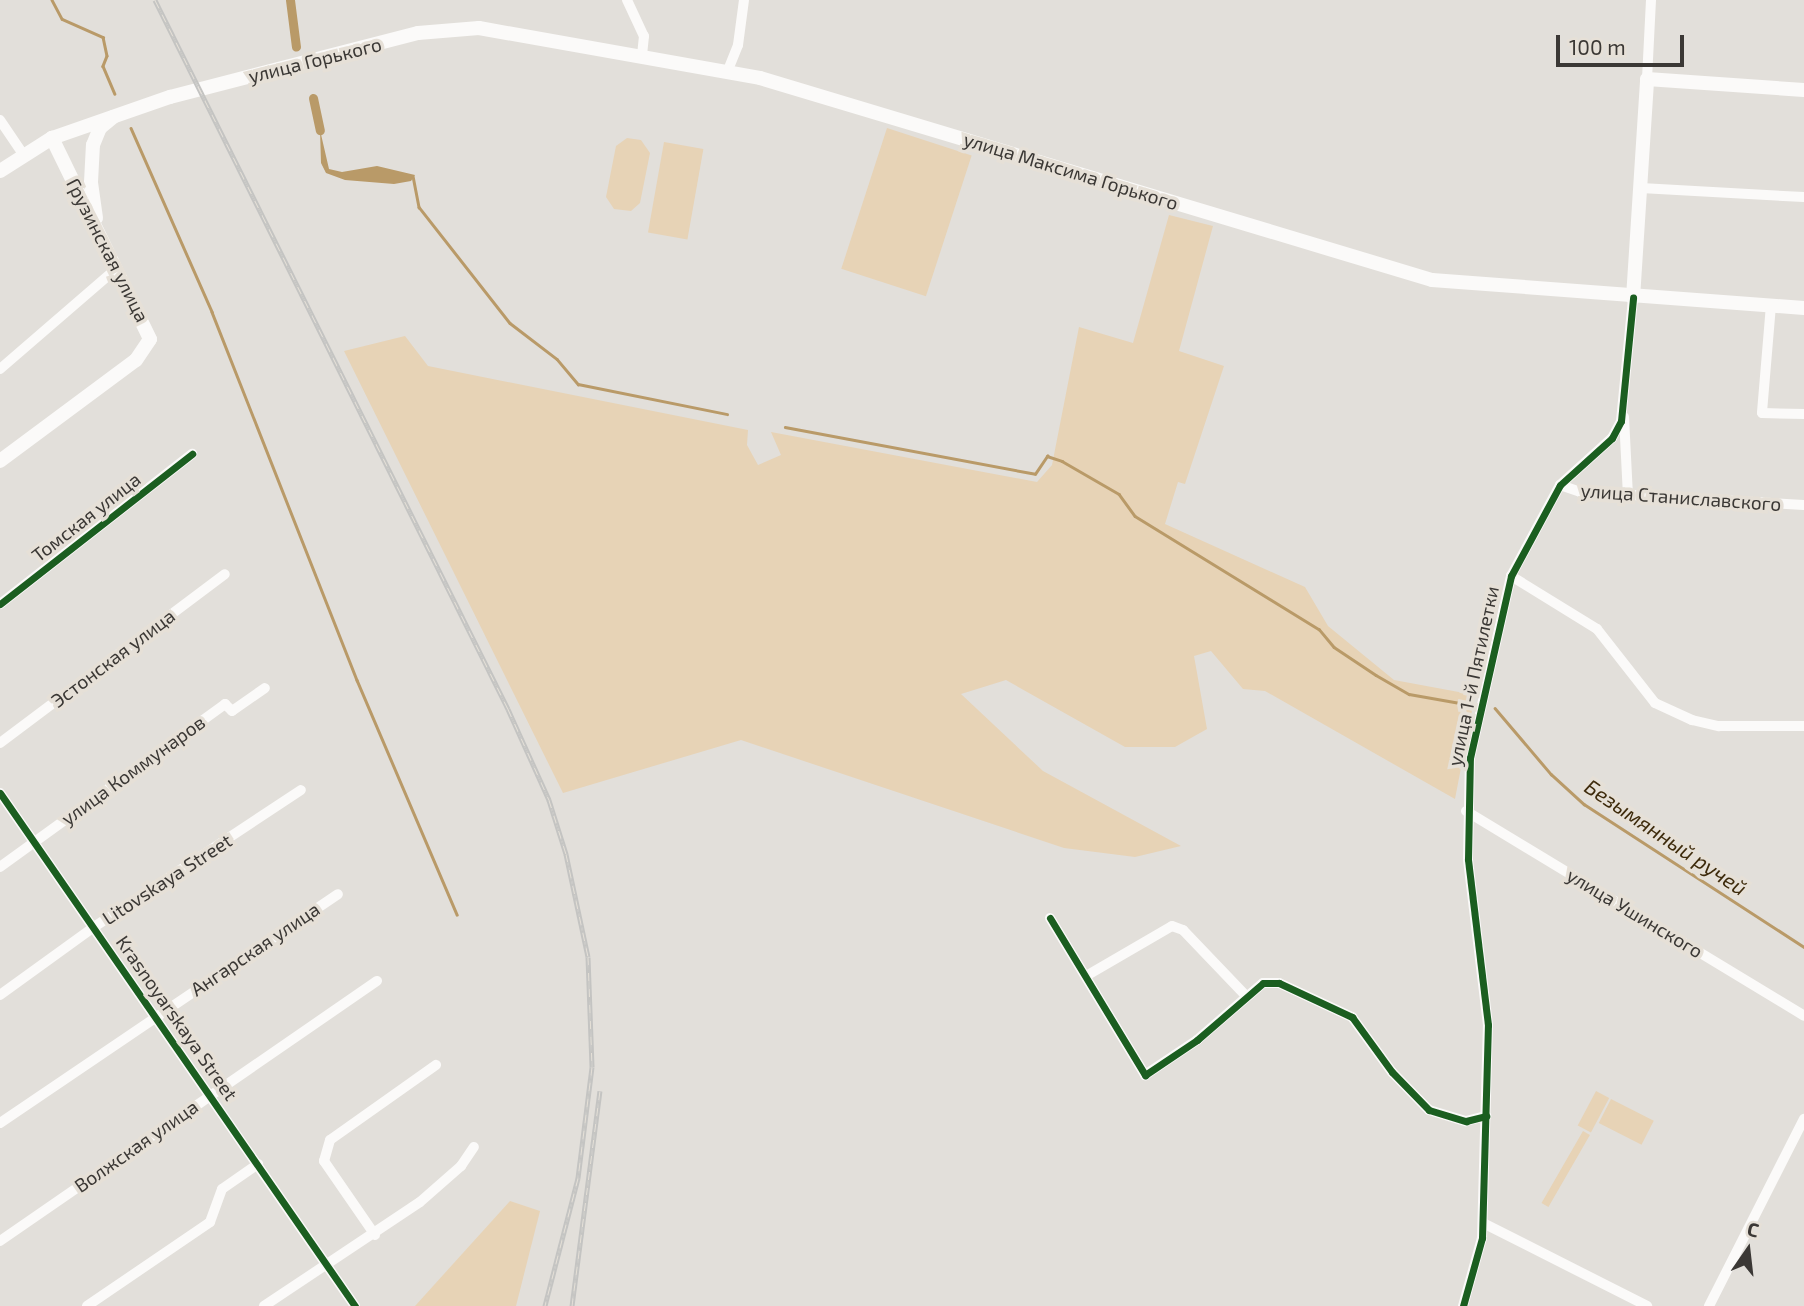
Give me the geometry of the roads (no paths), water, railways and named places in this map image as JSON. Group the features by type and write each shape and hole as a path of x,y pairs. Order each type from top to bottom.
{"main road":[{"name":"улица Горького","path":"123,112 418,33 458,28 510,31"},
{"name":"улица Максима Горького","path":"510,31 728,70 1412,275 1483,287 1804,307"},
{"path":"1647,79 1804,90"},
{"name":"улица 1-й Пятилетки","path":"1633,298 1647,79"},
{"path":"0,171 52,138 123,112"},
{"path":"103,243 91,182 93,145 100,128 123,112"},
{"name":"Грузинская улица","path":"0,461 136,359 148,346 146,325 52,138"}],"street":[{"path":"627,0 644,36 642,54"},
{"path":"728,70 738,44 744,0"},
{"name":"улица 1-й Пятилетки","path":"1647,79 1651,0"},
{"path":"0,120 23,154"},
{"path":"1641,188 1804,197"},
{"path":"0,369 116,269"},
{"name":"улица 1-й Пятилетки","path":"1628,495 1624,410 1633,298"},
{"path":"1771,306 1762,413 1804,414"},
{"name":"улица 1-й Пятилетки","path":"1463,1306 1483,1223 1486,1116 1486,998 1466,811 1479,713 1511,576 1560,485 1612,438 1624,410"},
{"name":"Томская улица","path":"0,604 192,454"},
{"name":"улица Станиславского","path":"1560,485 1580,492 1804,505"},
{"name":"Эстонская улица","path":"0,743 225,574"},
{"path":"1511,576 1597,629 1655,703 1692,720 1719,726 1804,726"},
{"name":"улица Коммунаров","path":"0,867 225,704 232,711 265,688"},
{"name":"Litovskaya Street","path":"0,995 94,927 301,790"},
{"name":"Krasnoyarskaya Street","path":"0,793 211,1094 355,1306"},
{"name":"улица Ушинского","path":"1466,811 1804,1016"},
{"name":"Ангарская улица","path":"0,1123 338,894"},
{"path":"1050,918 1145,1075 1197,1040 1263,983 1279,983 1352,1017 1392,1072 1429,1110 1444,1119 1466,1121 1486,1116"},
{"path":"1086,976 1172,926 1183,930 1246,996"},
{"name":"Волжская улица","path":"0,1241 377,981"},
{"path":"375,1235 324,1161 330,1140 436,1066"},
{"path":"1709,1306 1804,1119"},
{"path":"264,1306 324,1264 375,1235 436,1189 474,1147"},
{"path":"87,1306 210,1222 222,1189 258,1164"},
{"path":"1483,1223 1647,1306"}],"waterway":[{"path":"52,0 62,19 103,37 107,56 103,66 115,94"},
{"path":"290,0 296,47"},
{"path":"313,98 320,130"},
{"path":"131,128 212,312 357,680 457,915"},
{"path":"413,176 419,207 510,323 557,359 578,384 727,414"},
{"path":"785,427 1035,474 1047,456 1062,461 1119,494 1135,516 1319,629 1334,647 1376,675 1409,694 1465,704"},
{"name":"Безымянный ручей","path":"1495,708 1551,774 1584,804 1804,947"}],"railway":[{"path":"155,0 508,709 549,800 566,854 588,957 592,1067 578,1178 545,1306"},
{"path":"572,1306 600,1091"}]}
